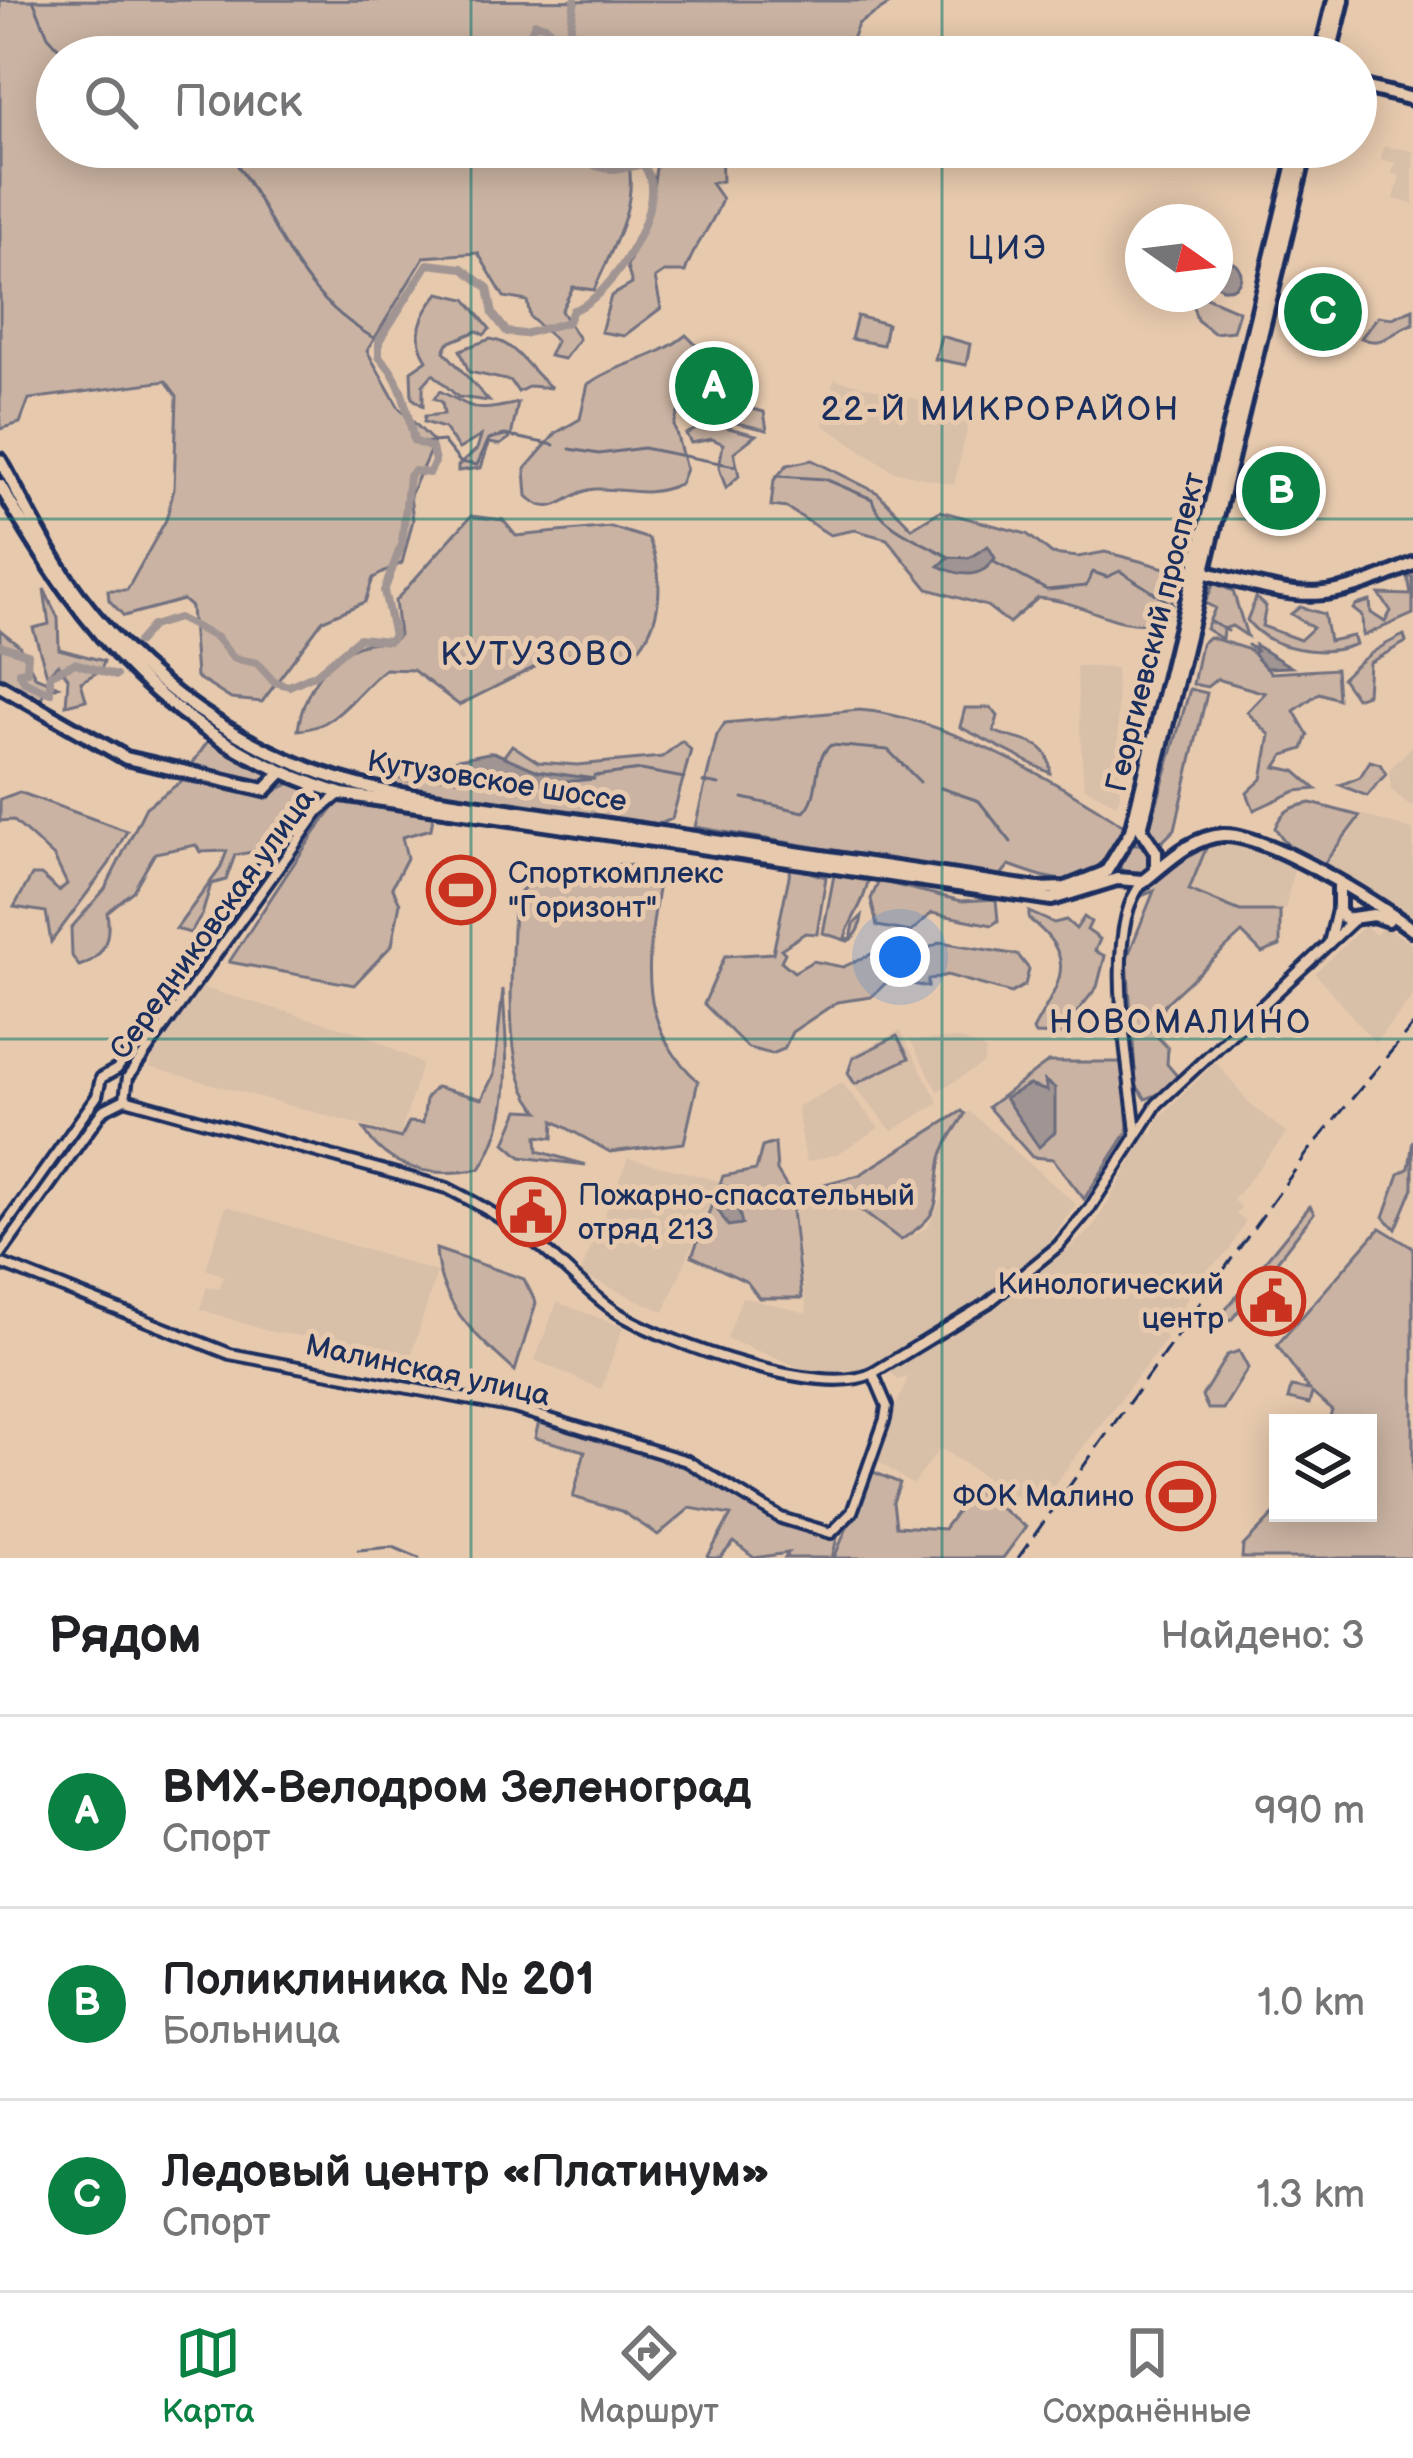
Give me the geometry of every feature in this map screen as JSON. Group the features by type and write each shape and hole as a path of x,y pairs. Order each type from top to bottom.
{"main road":[{"path":"1328,36 1334,0"},
{"path":"1331,36 1343,0"},
{"path":"1377,90 1413,99"},
{"name":"Георгиевский проспект","path":"1120,845 1131,831 1185,627 1297,168"},
{"name":"Кутузовское шоссе","path":"0,460 74,590 117,642 246,747 393,799 1045,898 1130,883"},
{"name":"Кутузовское шоссе","path":"0,485 55,581 106,646 158,695 283,772 311,784 342,794 1047,890 1100,876 1114,861"},
{"path":"1199,571 1320,597 1349,592 1413,564"},
{"name":"Георгиевский проспект","path":"1151,846 1141,826 1185,627"},
{"path":"0,686 101,747 146,764 265,790 283,772"},
{"path":"1272,846 1217,836 1171,856 1130,883 1114,861 1120,845 1135,839 1168,850 1222,830 1272,846 1358,897 1406,919 1412,932"},
{"path":"1151,846 1156,868"},
{"path":"1339,886 1341,916 1383,917 1412,932"},
{"path":"1338,905 1358,897"},
{"path":"1358,897 1358,918"}],"street":[{"name":"Середниковская улица","path":"0,1233 97,1096 101,1078 114,1072 314,796 311,784"},
{"name":"Середниковская улица","path":"0,1259 108,1105 125,1099 126,1080 319,811 342,794"},
{"path":"1130,883 1121,968 1136,1136"},
{"path":"1328,945 1338,905"},
{"path":"125,1099 447,1188 493,1210 597,1298 639,1324 794,1379 840,1382 873,1372 1023,1278 1090,1208 1157,1104 1358,918"},
{"path":"114,1072 126,1080"},
{"path":"1131,1086 1144,1103 1157,1104"},
{"path":"97,1096 108,1105"},
{"name":"Малинская улица","path":"0,1259 202,1346 514,1408 686,1461 800,1525 831,1533 853,1512 885,1419 886,1406 873,1372"}],"shaded area":[{"path":"0,0 896,0 858,24 853,36 36,36 36,168 629,168 627,207 594,290 573,287 561,311 579,339 564,359 549,356 556,341 530,317 527,301 504,297 478,253 424,257 367,351 399,408 434,442 410,496 413,520 402,563 373,578 365,602 323,620 262,702 231,699 196,677 191,607 183,600 124,616 109,600 108,590 127,590 166,520 174,489 177,396 166,381 29,399 20,423 0,429"},
{"path":"1384,146 1413,151 1413,204 1394,199 1400,176 1392,174 1395,163 1381,159"},
{"path":"656,168 722,168 722,181 711,183 722,199 685,272 664,272 655,278 661,308 624,336 601,332 611,296 632,284 627,267 650,210"},
{"path":"1233,263 1240,270 1240,280 1233,287"},
{"path":"439,293 466,299 490,329 484,335 477,331 448,343 444,351 489,401 458,397 433,374 423,385 423,406 412,398 411,371 427,360 420,325"},
{"path":"1413,309 1413,324 1383,340 1361,338 1378,316 1392,318"},
{"path":"1239,311 1233,331 1214,333 1197,320 1195,312"},
{"path":"857,316 887,324 883,345 851,339"},
{"path":"686,335 699,348 674,425 686,469 680,484 646,492 595,489 553,506 527,496 525,469 556,433 580,419 588,384"},
{"path":"941,336 970,344 966,365 935,359"},
{"path":"490,339 516,352 552,388 530,386 518,392 511,381 469,372 460,350"},
{"path":"724,362 749,408 764,412 767,430 684,411 696,364"},
{"path":"834,379 971,412 954,485 893,471 823,425"},
{"path":"440,391 477,408 518,403 511,437 500,445 489,443 481,468 458,471 477,449 481,436 459,449 444,428 424,422 425,416 444,414 442,402 434,398"},
{"path":"709,423 756,435 734,452 739,476 726,488 719,468 723,444 712,439 691,443 686,434"},
{"path":"812,460 878,493 912,528 940,511 1027,534 1052,554 1078,557 1105,552 1165,568 1177,585 1166,619 1119,621 1038,598 1009,623 987,606 928,589 887,539 855,530 830,535 787,508 771,506 774,480 787,465"},
{"path":"471,516 503,520 516,536 611,527 649,539 659,598 645,640 635,652 555,657 459,705 413,670 385,669 336,716 298,730 308,696 327,666 355,647 390,643 399,635 395,601"},
{"path":"988,546 995,558 977,573 962,574 939,566 949,557 969,558"},
{"path":"1408,577 1413,577 1413,614 1363,636 1362,616 1353,609 1356,605 1370,601 1371,613 1385,622 1391,611 1379,594 1411,595"},
{"path":"1214,583 1233,591 1247,636 1232,626 1223,629 1222,639 1206,629 1215,608 1205,603"},
{"path":"44,589 58,618 59,649 104,661 101,670 81,682 86,700 66,705 68,678 58,664 47,675 33,628 49,624"},
{"path":"1256,598 1266,606 1262,626 1300,640 1313,628 1291,614 1300,607 1324,614 1329,641 1353,636 1356,644 1313,650 1282,644 1247,620"},
{"path":"0,630 19,645 35,676 58,686 44,692 39,704 0,680"},
{"path":"1404,635 1406,642 1369,663 1367,694 1356,698 1342,678 1370,654"},
{"path":"1209,637 1250,650 1271,673 1336,669 1338,699 1319,693 1294,711 1308,735 1303,749 1284,755 1276,767 1295,771 1316,789 1296,791 1254,810 1247,793 1262,779 1270,735 1247,712 1265,693 1217,679 1207,687 1193,684 1201,644"},
{"path":"1255,645 1291,667 1266,668 1254,655"},
{"path":"1076,666 1116,668 1120,796 1116,804 1084,787"},
{"path":"1190,689 1207,693 1175,829 1161,843 1149,830"},
{"path":"965,708 991,708 998,716 994,731 1039,747 1049,761 1050,773 960,727"},
{"path":"859,710 926,724 999,754 1127,828 1101,863 1078,879 1065,880 1009,865 1002,874 1007,879 695,827 717,735 725,723"},
{"path":"210,738 271,772 268,785 188,770"},
{"path":"682,741 691,750 672,819 660,824 378,786 398,778 410,781 417,774 465,780 506,772 498,764 512,745 538,762 577,765 662,757"},
{"path":"1413,745 1413,808 1391,790 1389,770"},
{"path":"493,752 538,771 595,779 540,784 514,770 451,778 429,773 433,764"},
{"path":"1370,761 1380,764 1386,774 1367,796 1340,785 1360,777"},
{"path":"182,781 269,794 295,781 309,787 311,796 269,849 235,855 226,880 211,884 202,915 190,933 176,929 220,869 227,851 200,852 196,845 155,853 133,891 107,912 107,938 100,952 79,966 72,956 71,928 105,889 146,807"},
{"path":"19,792 127,831 109,864 51,942 46,912 14,907 32,875 41,875 59,891 67,884 54,857 13,820 0,821 0,799"},
{"path":"326,793 128,1072 122,1067 269,862"},
{"path":"343,799 433,816 431,829 402,837 407,858 392,887 400,903 392,945 354,985 229,962 306,846"},
{"path":"1311,803 1360,816 1323,865 1289,847 1275,828 1288,810"},
{"path":"1363,815 1413,830 1413,916 1399,917 1323,870"},
{"path":"1136,844 1148,849 1153,861 1148,873 1136,878 1124,873 1119,861 1124,849"},
{"path":"1209,844 1265,850 1294,869 1285,910 1239,910 1190,890"},
{"path":"1207,846 1189,890 1240,911 1280,911 1280,946 1262,953 1242,933 1164,1005 1152,1031 1168,1048 1167,1064 1178,1077 1146,1099 1136,1085 1127,958 1154,891 1144,895 1147,890 1170,863"},
{"path":"622,864 661,870 650,983 662,1034 698,1081 684,1143 610,1152 554,1121 553,1138 537,1136 538,1151 586,1165 521,1157 505,1143 519,1110 539,1111 526,1093 513,1040 514,898 531,881"},
{"path":"791,867 826,877 817,934 805,933 781,949 785,953 781,961 794,972 813,961 843,967 878,951 910,957 941,942 1018,955 1029,969 1025,985 1011,993 947,975 928,980 928,987 889,980 871,997 837,1002 792,1032 784,1049 772,1054 748,1048 704,1004 725,956 773,953"},
{"path":"834,875 868,881 845,938 851,939 848,941 823,933"},
{"path":"879,881 962,901 996,899 998,921 992,925 932,913 911,932 877,926 871,899"},
{"path":"1029,912 1054,923 1066,920 1076,929 1084,917 1091,922 1087,930 1100,939 1095,951 1105,956 1097,987 1059,1035 1033,1030 1056,987 1060,961 1046,934 1029,919"},
{"path":"1365,925 1376,935 1384,925 1413,945 1413,996 1375,1043 1315,973"},
{"path":"203,988 364,1034 422,1064 400,1136 150,1067 154,1052"},
{"path":"503,989 504,1104 480,1169 430,1171 386,1154 364,1129 401,1138 409,1122 423,1123 426,1098 436,1087 482,1099 494,1074"},
{"path":"900,1031 939,1103 892,1131 846,1077 851,1055"},
{"path":"897,1036 909,1058 855,1084 848,1073 853,1058"},
{"path":"961,1039 986,1051 983,1064 938,1091 910,1040"},
{"path":"1048,1062 1123,1062 1128,1131 1084,1199 1053,1159 1032,1157 988,1107"},
{"path":"1216,1062 1252,1106 1287,1133 1233,1200 1241,1207 1236,1215 1246,1220 1229,1251 1207,1271 1164,1333 1166,1340 1040,1503 1021,1500 940,1448 913,1485 875,1459 908,1377 898,1380 890,1371 995,1309 1092,1229 1149,1131 1152,1137 1158,1119"},
{"path":"1045,1081 1055,1088 1055,1132 1039,1147 1005,1098 1029,1085 1047,1091"},
{"path":"842,1083 879,1128 837,1154 806,1162 797,1107"},
{"path":"94,1106 101,1110 0,1252 0,1239"},
{"path":"962,1111 965,1114 941,1158 932,1213 901,1240 851,1203 803,1195 801,1190 859,1175"},
{"path":"969,1111 1076,1204 1043,1250 985,1296 865,1371 830,1379 727,1339 742,1297 807,1313 792,1196 849,1204 902,1242 928,1227 943,1195 944,1151"},
{"path":"1413,1140 1413,1188 1396,1229 1384,1217 1399,1174 1409,1168"},
{"path":"775,1143 777,1171 790,1192 802,1298 759,1298 747,1282 692,1256 723,1176 756,1170 762,1147"},
{"path":"628,1158 720,1181 664,1312 580,1274"},
{"path":"723,1185 734,1191 742,1224 728,1226 715,1205"},
{"path":"226,1206 437,1272 411,1356 357,1339 355,1344 267,1331 200,1309 207,1286 219,1289 224,1276 206,1269"},
{"path":"1310,1206 1314,1213 1232,1319 1224,1320 1222,1314"},
{"path":"1380,1228 1413,1248 1413,1558 1242,1558 1243,1546 1269,1519 1377,1522 1377,1414 1331,1414 1312,1393 1309,1404 1288,1399 1291,1387 1309,1390 1277,1345"},
{"path":"436,1249 524,1279 536,1303 515,1371 473,1331 452,1303"},
{"path":"557,1302 623,1327 601,1389 535,1360"},
{"path":"1239,1351 1248,1368 1223,1409 1208,1409 1202,1396 1227,1355"},
{"path":"540,1417 704,1473 781,1522 837,1538 832,1558 785,1558 788,1553 754,1558 734,1542 720,1558 707,1558 731,1515 690,1508 658,1535 621,1511 573,1497 585,1451 535,1438"},
{"path":"871,1471 900,1483 893,1502 896,1526 944,1529 974,1488 1026,1527 1003,1558 834,1558"}],"waterway":[{"path":"33,0 48,36"},
{"path":"569,36 575,0"},
{"path":"529,36 535,23 555,36"},
{"path":"239,168 306,278 349,321 379,341"},
{"path":"608,168 622,168"},
{"path":"138,642 152,626 178,618 217,638 233,658 257,663 274,682 289,686 316,674 359,638 389,641 394,635 384,591 402,543 409,476 414,471 429,473 435,462 432,448 414,441 398,384 379,357 379,341 428,264 462,268 488,288 493,314 507,332 524,334 568,322 573,310 604,288 634,246 650,199 650,179 644,168"},
{"path":"422,443 443,441 460,462 477,465 489,439 505,435 554,445"},
{"path":"570,449 599,454 643,448 735,466"},
{"path":"776,476 825,479 872,499 892,525 949,557"},
{"path":"992,561 1047,590 1086,586 1093,572 1107,577 1120,571 1173,605"},
{"path":"1209,621 1228,631"},
{"path":"0,645 28,654 27,671 19,672 25,682 50,693 50,675 75,663 116,676"},
{"path":"1248,645 1257,651"},
{"path":"743,798 804,812 821,760 831,745 888,750 920,782"},
{"path":"594,776 641,770 684,778"},
{"path":"703,782 719,785"},
{"path":"941,788 979,801 1011,842"},
{"path":"358,1550 393,1547 419,1558"}],"railway":[{"path":"1018,1558 1308,1152 1413,1025"}],"place":[{"name":"Ледовый центр «Платинум»","path":"1323,312"},
{"name":"BMX-Велодром Зеленоград","path":"714,386"},
{"name":"Поликлиника № 201","path":"1281,491"},
{"name":"Спорткомплекс \"Горизонт\"","path":"461,890"},
{"name":"Пожарно-спасательный отряд 213","path":"531,1212"},
{"name":"Кинологический центр","path":"1271,1301"},
{"name":"ФОК Малино","path":"1181,1496"}],"district":[{"name":"ЦИЭ","path":"1008,247"},
{"name":"22-Й МИКРОРАЙОН","path":"1001,408"},
{"name":"КУТУЗОВО","path":"538,653"},
{"name":"НОВОМАЛИНО","path":"1181,1021"}]}
